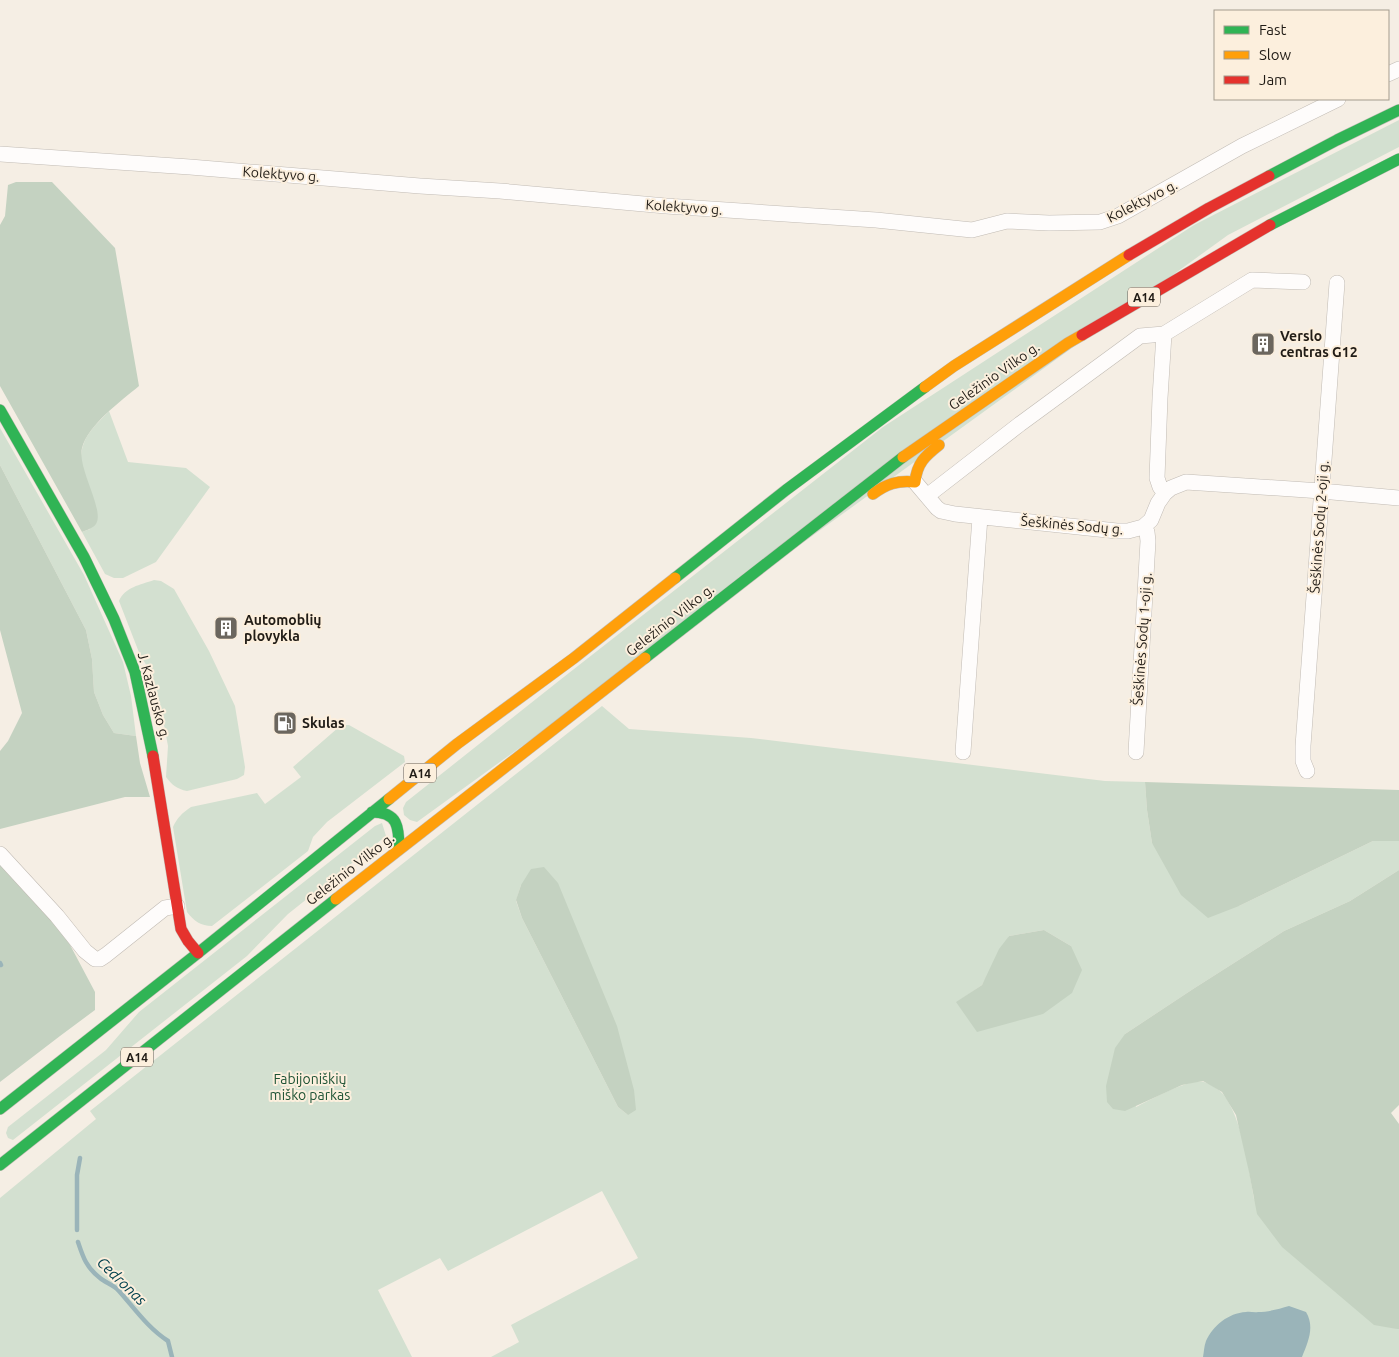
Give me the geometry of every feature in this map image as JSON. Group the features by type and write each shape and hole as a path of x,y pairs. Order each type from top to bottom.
{"main road":[{"name":"Geležinio Vilko g.","path":"0,1109 198,953 457,744 574,658 786,490 954,366 1132,252 1209,208 1337,140 1399,110"},
{"name":"Geležinio Vilko g.","path":"0,1166 398,849 903,457 1068,343 1264,228 1399,159"},
{"path":"807,532 844,516 894,481 905,480 915,482 915,470 920,460 968,425 992,395"},
{"name":"J. Kazlausko g.","path":"0,410 84,557 114,618 135,672 152,746 181,929 198,953"},
{"path":"372,812 388,814 395,820 400,832 398,849"},
{"path":"2,1150 9,1152 18,1151"}],"street":[{"name":"Kolektyvo g.","path":"0,154 500,191 666,206 876,220 972,230 1007,221 1049,223 1100,222 1109,220 1242,146 1336,100"},
{"path":"927,496 1140,336 1164,334 1252,280 1303,282"},
{"name":"Šeškinės Sodų 2-oji g.","path":"1307,771 1303,746 1337,283"},
{"path":"1164,334 1157,478 1160,487 1165,493 1171,488 1186,482 1399,498"},
{"name":"Šeškinės Sodų g.","path":"915,482 941,511 980,517 1116,531 1128,531 1143,527 1151,520 1158,503 1165,493"},
{"path":"963,752 980,517"},
{"name":"Šeškinės Sodų 1-oji g.","path":"1136,752 1148,541 1147,532 1143,527"},
{"path":"0,854 95,959 100,959 106,955 165,908 177,906"}],"green space":[{"path":"1399,120 1399,147 1228,235 417,822 410,820 404,815 403,808 406,802 883,427 1194,225"},
{"path":"16,182 52,182 115,248 139,386 98,422 85,439 82,448 83,466 97,509 98,518 95,525 82,532 0,386 0,225 5,216 8,185"},
{"path":"109,411 128,462 186,468 210,487 156,562 123,578 114,578 105,574 82,532 90,529 81,460 83,445 89,433"},
{"path":"0,428 84,575 123,662 131,696 136,736 114,733 103,715 94,692 92,659 86,630 0,465"},
{"path":"0,465 86,630 92,659 94,692 103,715 114,733 136,736 140,763 150,797 125,797 0,829 0,751 8,741 22,713 0,630"},
{"path":"154,580 161,581 174,589 209,651 235,706 245,767 244,775 237,779 187,791 175,786 166,777 168,746 160,704 150,671 140,655 119,601 129,590"},
{"name":"Fabijoniškių miško parkas","path":"602,706 629,729 751,738 1105,781 1145,782 1152,843 1239,906 1373,841 1399,841 1399,870 1350,901 1284,931 1125,1034 1136,1107 1189,1083 1204,1082 1222,1092 1230,1104 1240,1130 1254,1199 1399,1329 1399,1357 491,1357 519,1342 511,1325 638,1258 602,1191 448,1271 440,1258 378,1290 412,1357 0,1357 0,1198 96,1119 90,1111","holes":["521,885 628,1115 618,1107 522,918 516,901","1044,930 1071,946 957,1002 982,985 1009,936"]},
{"path":"349,725 404,756 405,762 327,822 313,837 308,851 212,926 201,924 195,920 187,912 173,827 178,818 191,807 257,793 265,804 301,777 293,767 339,727"},
{"path":"1145,782 1399,790 1399,841 1373,841 1239,906 1208,918 1181,895 1152,843"},
{"path":"382,823 386,836 288,914 247,956 13,1140 8,1138 6,1133 8,1127 106,1050 139,1012 375,826"},
{"path":"0,858 60,926 95,992 95,1010 0,1082"},
{"path":"544,867 558,883 617,1026 634,1090 636,1110 628,1115 618,1107 522,918 516,900 521,885 531,869"},
{"path":"1399,870 1399,1105 1391,1113 1399,1124 1399,1329 1397,1329 1374,1325 1282,1247 1257,1214 1236,1115 1222,1092 1203,1081 1182,1085 1125,1111 1113,1109 1107,1102 1106,1086 1115,1048 1125,1034 1284,931 1350,901"},
{"path":"1044,930 1071,946 1082,970 1072,993 1043,1014 977,1032 956,1002 982,985 999,949 1009,936"}],"water":[{"path":"1289,1306 1306,1312 1309,1318 1310,1334 1302,1357 1203,1357 1205,1343 1209,1335 1217,1325 1227,1318 1239,1313 1266,1311"}],"waterway":[{"name":"Cedronas","path":"77,1230 77,1175 80,1158"},
{"name":"Cedronas","path":"78,1242 83,1257 91,1270 102,1280 117,1289 148,1324 168,1341 172,1357"}],"traffic: fast":[{"path":"1269,176 1399,110"},
{"path":"1270,225 1399,159"},
{"path":"675,578 786,490 925,387"},
{"path":"0,410 84,557 114,619 135,672 153,756"},
{"path":"645,658 903,457"},
{"path":"0,1109 389,799"},
{"path":"372,812 387,815 395,822 399,849"},
{"path":"0,1165 336,899"}],"traffic: slow":[{"path":"925,387 954,366 1129,255"},
{"path":"903,457 1082,335"},
{"path":"873,494 892,484 915,482 922,460 939,445"},
{"path":"389,799 457,744 574,658 675,578"},
{"path":"336,899 645,658"}],"traffic: jam":[{"path":"1129,255 1209,208 1269,176"},
{"path":"1082,335 1270,225"},
{"path":"153,756 181,929 198,953"}],"place":[{"name":"Verslo centras G12","path":"1263,344"},
{"name":"Automoblių plovykla","path":"226,628"},
{"name":"Skulas","path":"285,723"}]}
